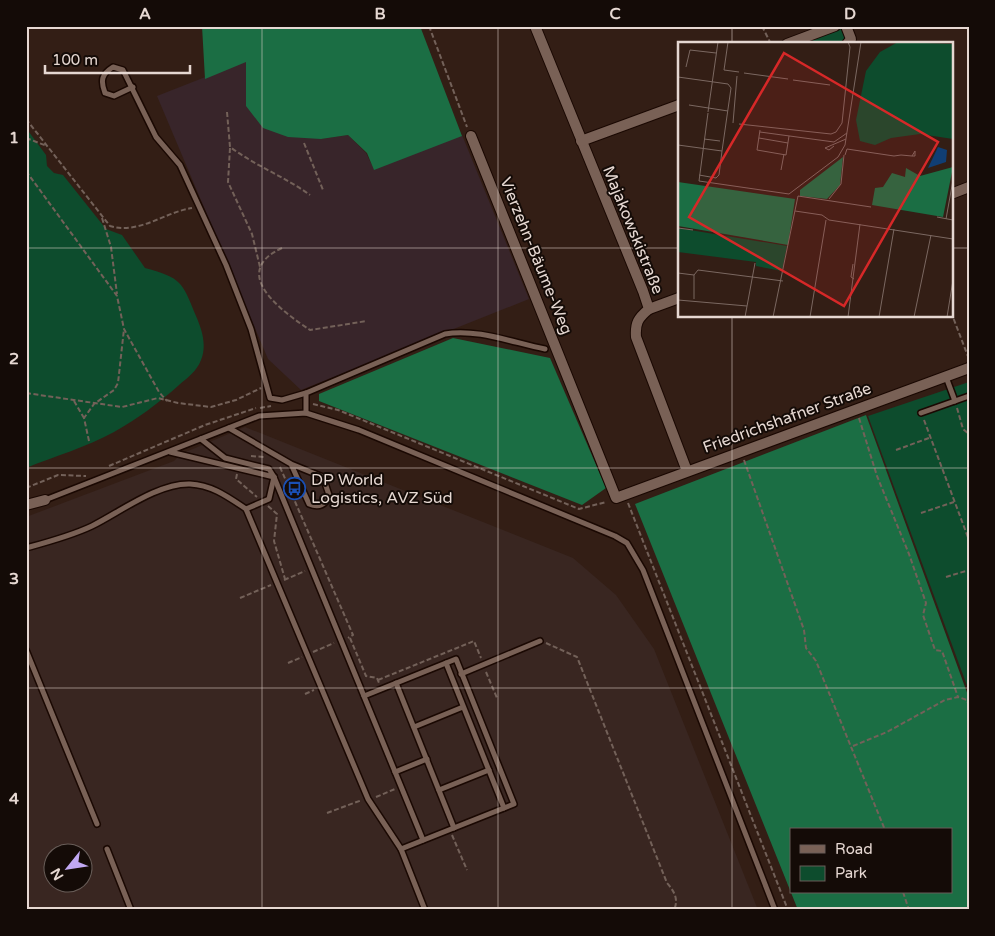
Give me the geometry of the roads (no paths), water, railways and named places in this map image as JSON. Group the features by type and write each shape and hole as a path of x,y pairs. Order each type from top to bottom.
{"street":[{"name":"Majakowskistraße","path":"535,26 649,309 638,317 635,326 636,337 687,471"},
{"path":"792,42 835,26"},
{"path":"846,26 851,39 849,42"},
{"path":"581,141 678,105"},
{"name":"Vierzehn-Bäume-Weg","path":"471,136 620,496"},
{"path":"952,194 969,187"},
{"path":"649,309 678,298"},
{"name":"Friedrichshafner Straße","path":"620,496 969,368"},
{"path":"26,505 45,500"}],"lane":[{"path":"133,87 114,96 104,93 101,83 104,72 113,67 123,70 133,87 156,137 180,165 226,265 251,330 265,386 270,398 282,400 306,393 445,334 458,331 473,332 545,349"},
{"path":"946,377 955,401"},
{"path":"306,393 306,413"},
{"path":"921,413 969,396"},
{"path":"45,500 259,416 306,413 359,430 601,529 627,543 643,570 775,910"},
{"path":"228,428 291,464 323,477 329,495 324,504 319,506 309,504 291,464"},
{"path":"201,439 225,458 269,469 274,477 424,840"},
{"path":"169,452 238,470 274,477"},
{"path":"246,509 269,499 274,477"},
{"path":"26,548 50,542 92,525 111,514 168,488 182,485 202,486 221,492 246,509 368,799 401,849 425,910"},
{"path":"461,674 540,641"},
{"path":"26,650 96,824"},
{"path":"364,696 456,659 514,804 401,849"},
{"path":"446,663 504,808"},
{"path":"396,683 439,790 452,829"},
{"path":"414,727 463,707"},
{"path":"395,772 427,759"},
{"path":"439,790 489,770"},
{"path":"107,849 131,910"}],"place":[{"name":"DP World Logistics, AVZ Süd","path":"295,489"}]}
